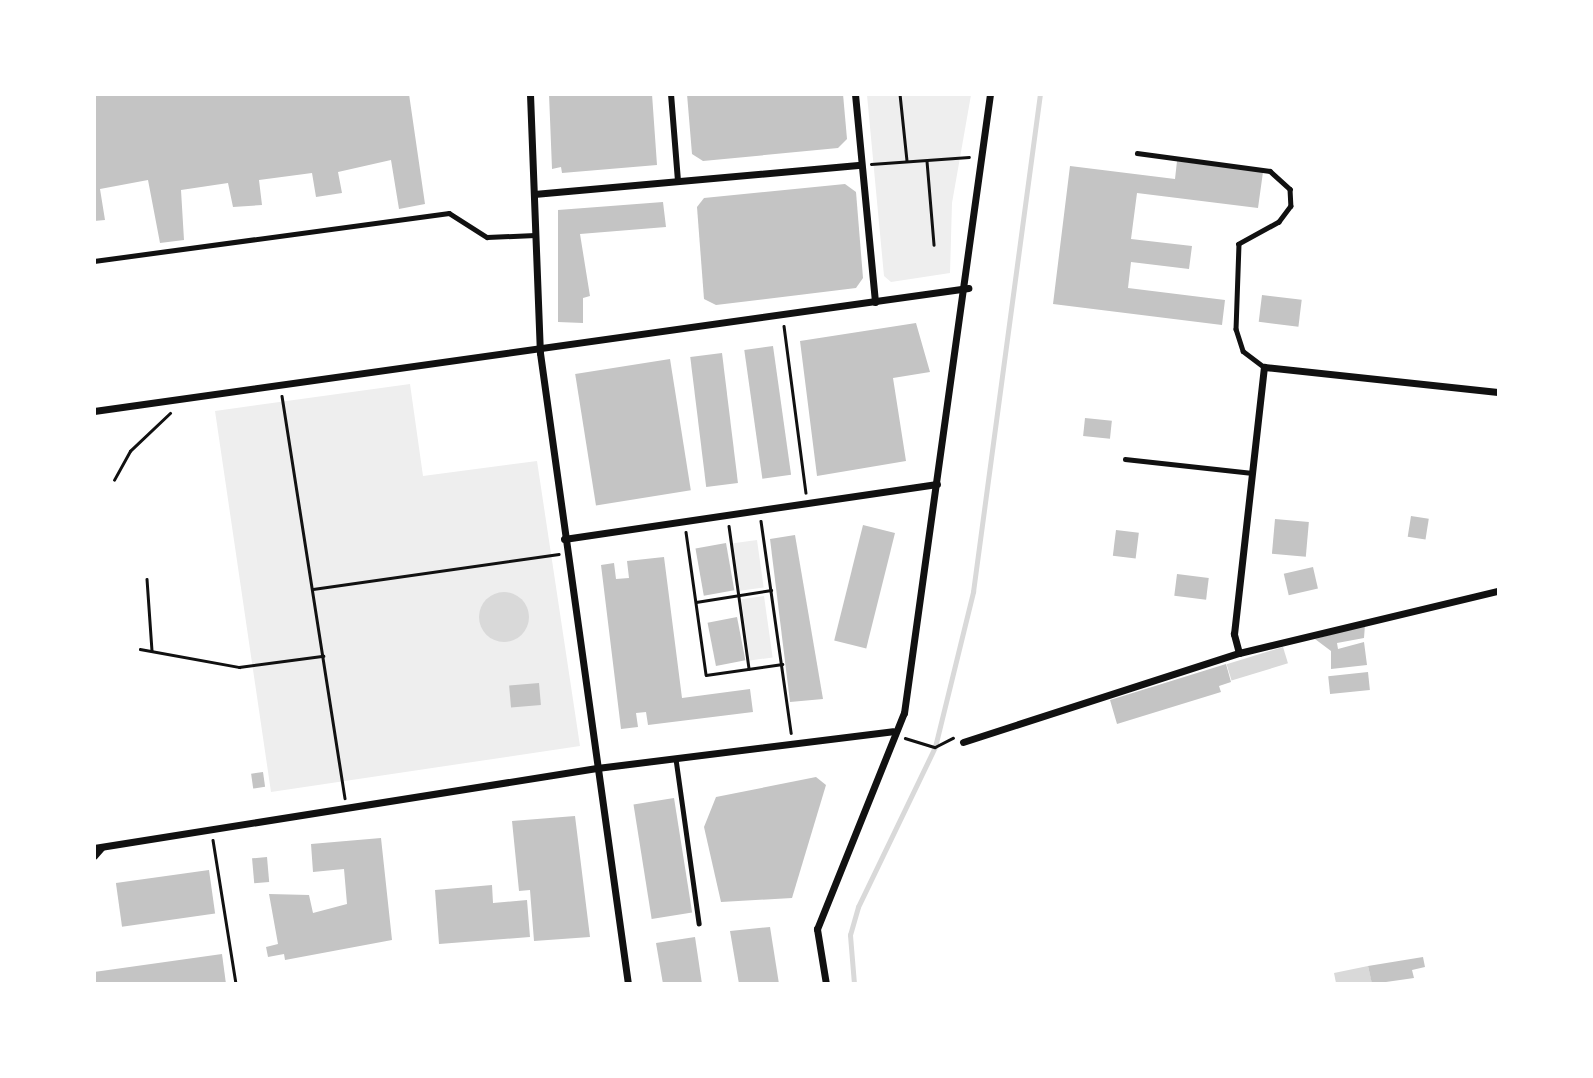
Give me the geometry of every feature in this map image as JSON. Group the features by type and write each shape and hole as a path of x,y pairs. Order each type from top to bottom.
{"street":[{"path":"530,94 540,353 628,984"},
{"path":"671,94 678,181"},
{"path":"855,94 875,302"},
{"path":"826,984 817,929 893,731 904,713 968,288 978,156 990,94"},
{"path":"534,194 861,165"},
{"path":"94,411 540,353 968,288"},
{"path":"1239,653 1234,634 1264,367 1499,392"},
{"path":"564,539 937,484"},
{"path":"963,741 1239,653 1499,591"},
{"path":"94,856 98,848 597,768 893,731"}],"lane":[{"path":"1137,153 1270,171 1290,189 1291,206 1279,222 1239,244 1236,329 1243,351 1264,367"},
{"path":"94,261 449,213 487,237 535,235"},
{"path":"1125,458 1252,473"},
{"path":"676,758 699,923"}],"path":[{"path":"900,94 907,162"},
{"path":"861,165 978,156"},
{"path":"926,160 934,245"},
{"path":"783,316 807,504"},
{"path":"281,386 347,808"},
{"path":"114,480 130,451 177,401"},
{"path":"760,511 793,743"},
{"path":"727,515 749,669"},
{"path":"684,522 706,675 782,664"},
{"path":"313,589 566,553"},
{"path":"147,579 152,652"},
{"path":"696,602 771,590"},
{"path":"140,649 239,667 323,656"},
{"path":"893,731 921,746 935,747 949,737 963,741"},
{"path":"211,830 236,984"}],"shaded area":[{"path":"867,95 971,95 952,203 950,273 891,282 884,276"},
{"path":"410,384 423,476 537,461 580,746 271,792 215,411"},
{"path":"757,540 764,588 740,591 733,543"},
{"path":"504,592 522,599 529,617 522,635 504,642 486,635 479,617 486,599"},
{"path":"764,596 773,657 750,661 741,599"},
{"path":"1283,647 1288,663 1232,681 1227,664"},
{"path":"1368,966 1372,983 1336,983 1334,973"}],"building":[{"path":"94,94 409,94 425,204 399,209 391,160 338,172 342,193 316,197 312,173 259,180 262,205 233,207 228,183 181,190 184,240 160,243 148,180 100,189 105,220 94,221"},
{"path":"549,94 652,94 657,165 562,173 561,167 552,169"},
{"path":"687,94 843,94 847,139 838,148 703,161 692,154"},
{"path":"1177,161 1263,172 1258,208 1137,193 1131,239 1192,246 1189,269 1131,262 1128,288 1225,300 1222,325 1053,304 1070,166 1175,179"},
{"path":"845,184 856,192 863,278 856,288 716,305 704,299 697,207 704,198"},
{"path":"663,202 666,227 580,234 590,296 583,298 583,323 558,322 558,210"},
{"path":"1262,295 1302,300 1298,327 1259,322"},
{"path":"916,323 930,372 893,378 906,461 817,476 800,341"},
{"path":"773,346 791,475 762,479 744,350"},
{"path":"722,353 738,483 706,487 690,357"},
{"path":"670,359 691,490 596,505 575,374"},
{"path":"1085,418 1112,421 1110,439 1083,436"},
{"path":"1411,516 1429,519 1425,540 1408,537"},
{"path":"1275,519 1309,522 1306,557 1272,554"},
{"path":"863,525 895,533 866,648 834,640"},
{"path":"1116,530 1139,533 1136,559 1113,556"},
{"path":"795,535 823,699 790,702 770,539"},
{"path":"726,543 734,590 704,596 695,548"},
{"path":"664,557 682,698 750,689 753,712 648,725 646,712 636,713 638,727 621,729 601,565 614,563 616,579 629,578 627,561"},
{"path":"1313,567 1318,588 1289,595 1284,574"},
{"path":"1177,574 1209,578 1206,600 1174,596"},
{"path":"737,617 745,660 716,666 708,623"},
{"path":"1365,625 1364,638 1337,643 1338,649 1364,642 1367,665 1331,669 1331,651 1315,639"},
{"path":"1226,664 1231,682 1219,686 1221,692 1117,724 1110,700"},
{"path":"1368,672 1370,690 1330,694 1328,676"},
{"path":"539,683 541,705 511,708 509,686"},
{"path":"263,772 265,787 253,789 251,774"},
{"path":"816,777 826,785 792,898 721,902 704,827 716,797"},
{"path":"674,798 692,913 652,919 634,804"},
{"path":"575,816 590,937 534,941 530,890 519,891 512,821"},
{"path":"381,838 392,940 285,960 284,954 268,957 266,947 278,944 269,894 309,895 313,913 347,904 344,869 313,872 311,844"},
{"path":"267,857 269,882 254,883 252,858"},
{"path":"209,870 215,914 122,927 116,883"},
{"path":"492,885 493,903 527,900 530,937 439,944 435,890"},
{"path":"770,927 779,984 739,984 730,931"},
{"path":"695,937 702,984 663,984 656,943"},
{"path":"222,954 226,984 94,984 94,972"},
{"path":"1423,957 1425,967 1412,970 1414,978 1372,984 1368,966"}],"waterway":[{"path":"854,984 850,935 858,907 935,747 973,592 1040,94"}]}
